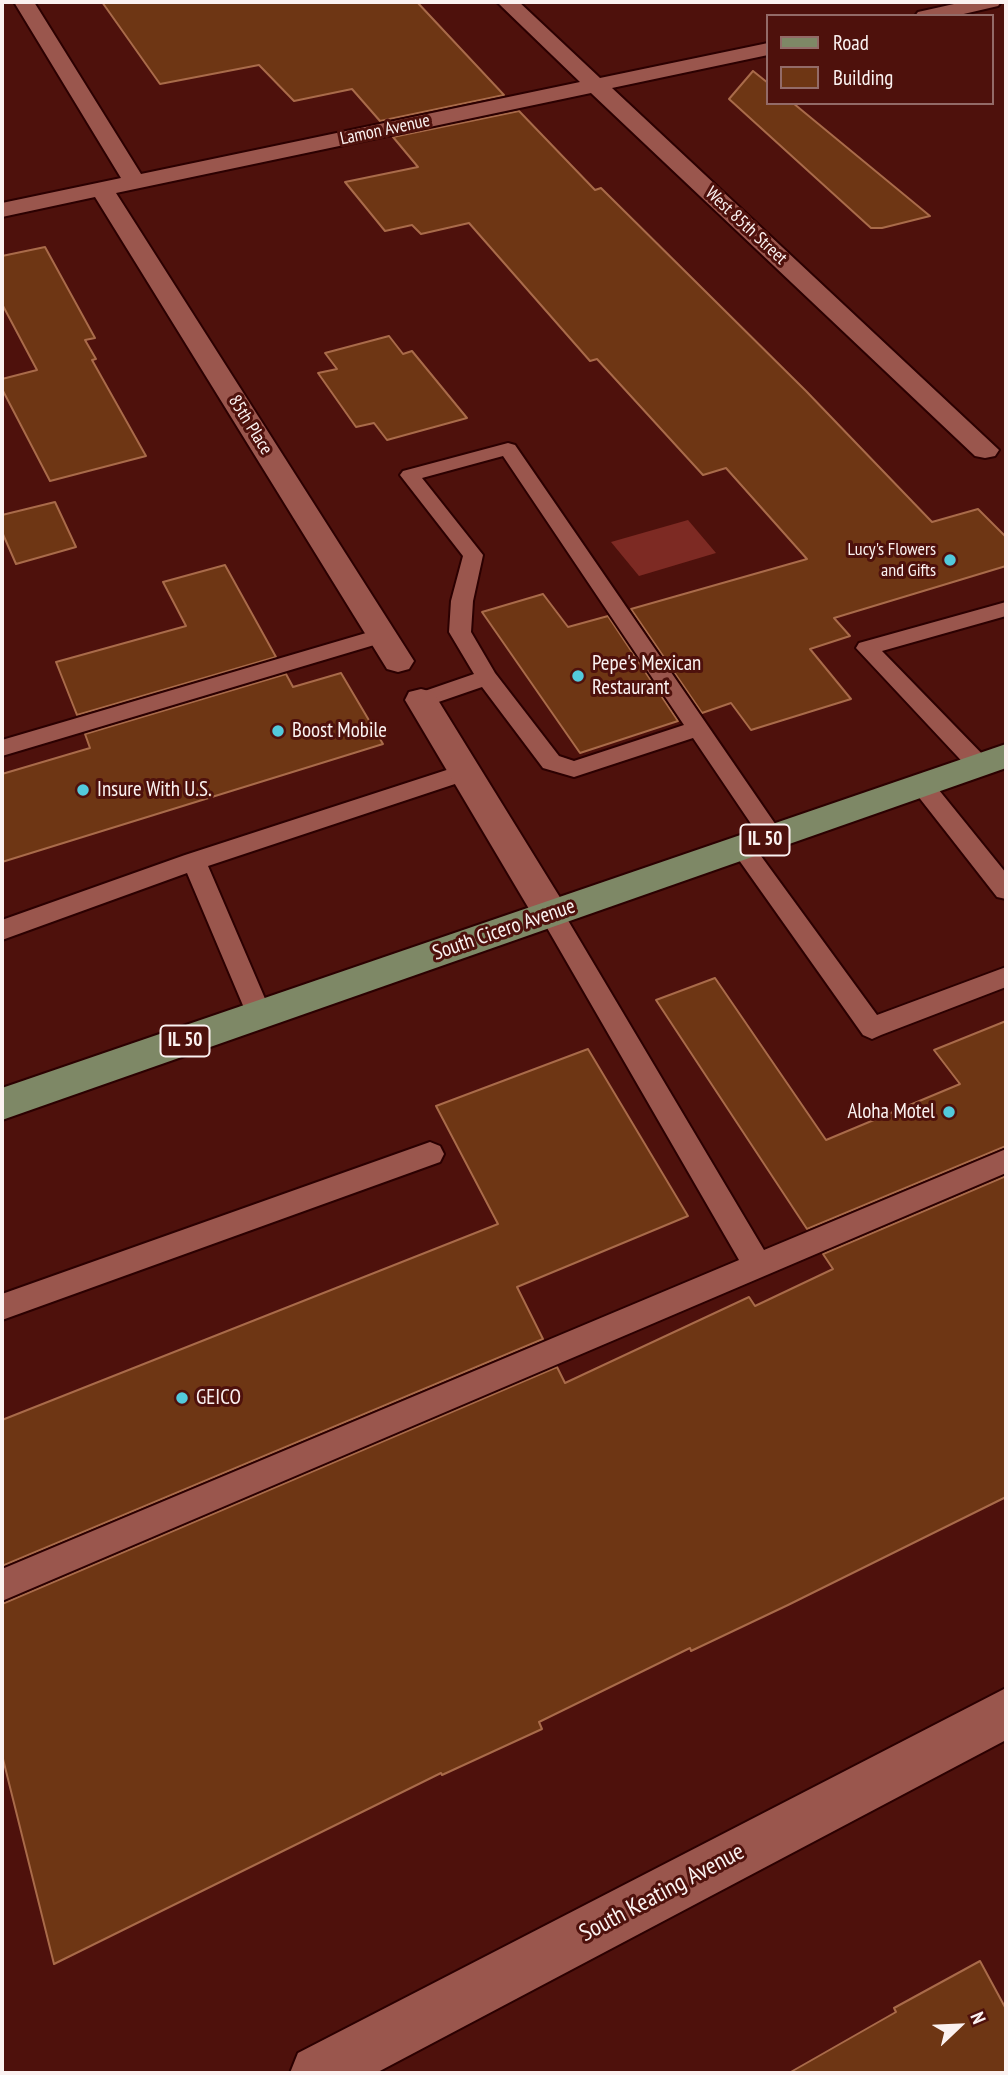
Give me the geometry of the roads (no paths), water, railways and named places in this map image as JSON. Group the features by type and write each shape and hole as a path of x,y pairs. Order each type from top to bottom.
{"main road":[{"name":"South Cicero Avenue","path":"2,1104 993,761"}],"street":[{"path":"24,2 135,182"},
{"name":"West 85th Street","path":"507,2 997,462"},
{"path":"934,14 991,2"},
{"name":"Lamon Avenue","path":"2,211 766,49"},
{"name":"85th Place","path":"102,189 398,661"},
{"path":"421,700 551,914"},
{"name":"South Keating Avenue","path":"318,2073 1006,1713"}],"lane":[{"path":"698,728 573,769 551,762 487,678 460,632 462,601 473,555 410,475 508,449 698,728 757,842 872,1028 1006,977"},
{"path":"993,761 867,648 1006,609"},
{"path":"2,748 383,635"},
{"path":"421,700 487,678"},
{"path":"2,930 194,861 465,772"},
{"path":"922,785 1006,890"},
{"path":"194,861 260,1015"},
{"path":"551,914 758,1267"},
{"path":"2,1307 430,1154"},
{"path":"2,1586 1006,1161"}],"place":[{"name":"Lucy's Flowers and Gifts","path":"950,560"},
{"name":"Pepe's Mexican Restaurant","path":"578,676"},
{"name":"Boost Mobile","path":"278,731"},
{"name":"Insure With U.S.","path":"83,790"},
{"name":"Aloha Motel","path":"949,1112"},
{"name":"GEICO","path":"182,1398"}]}
